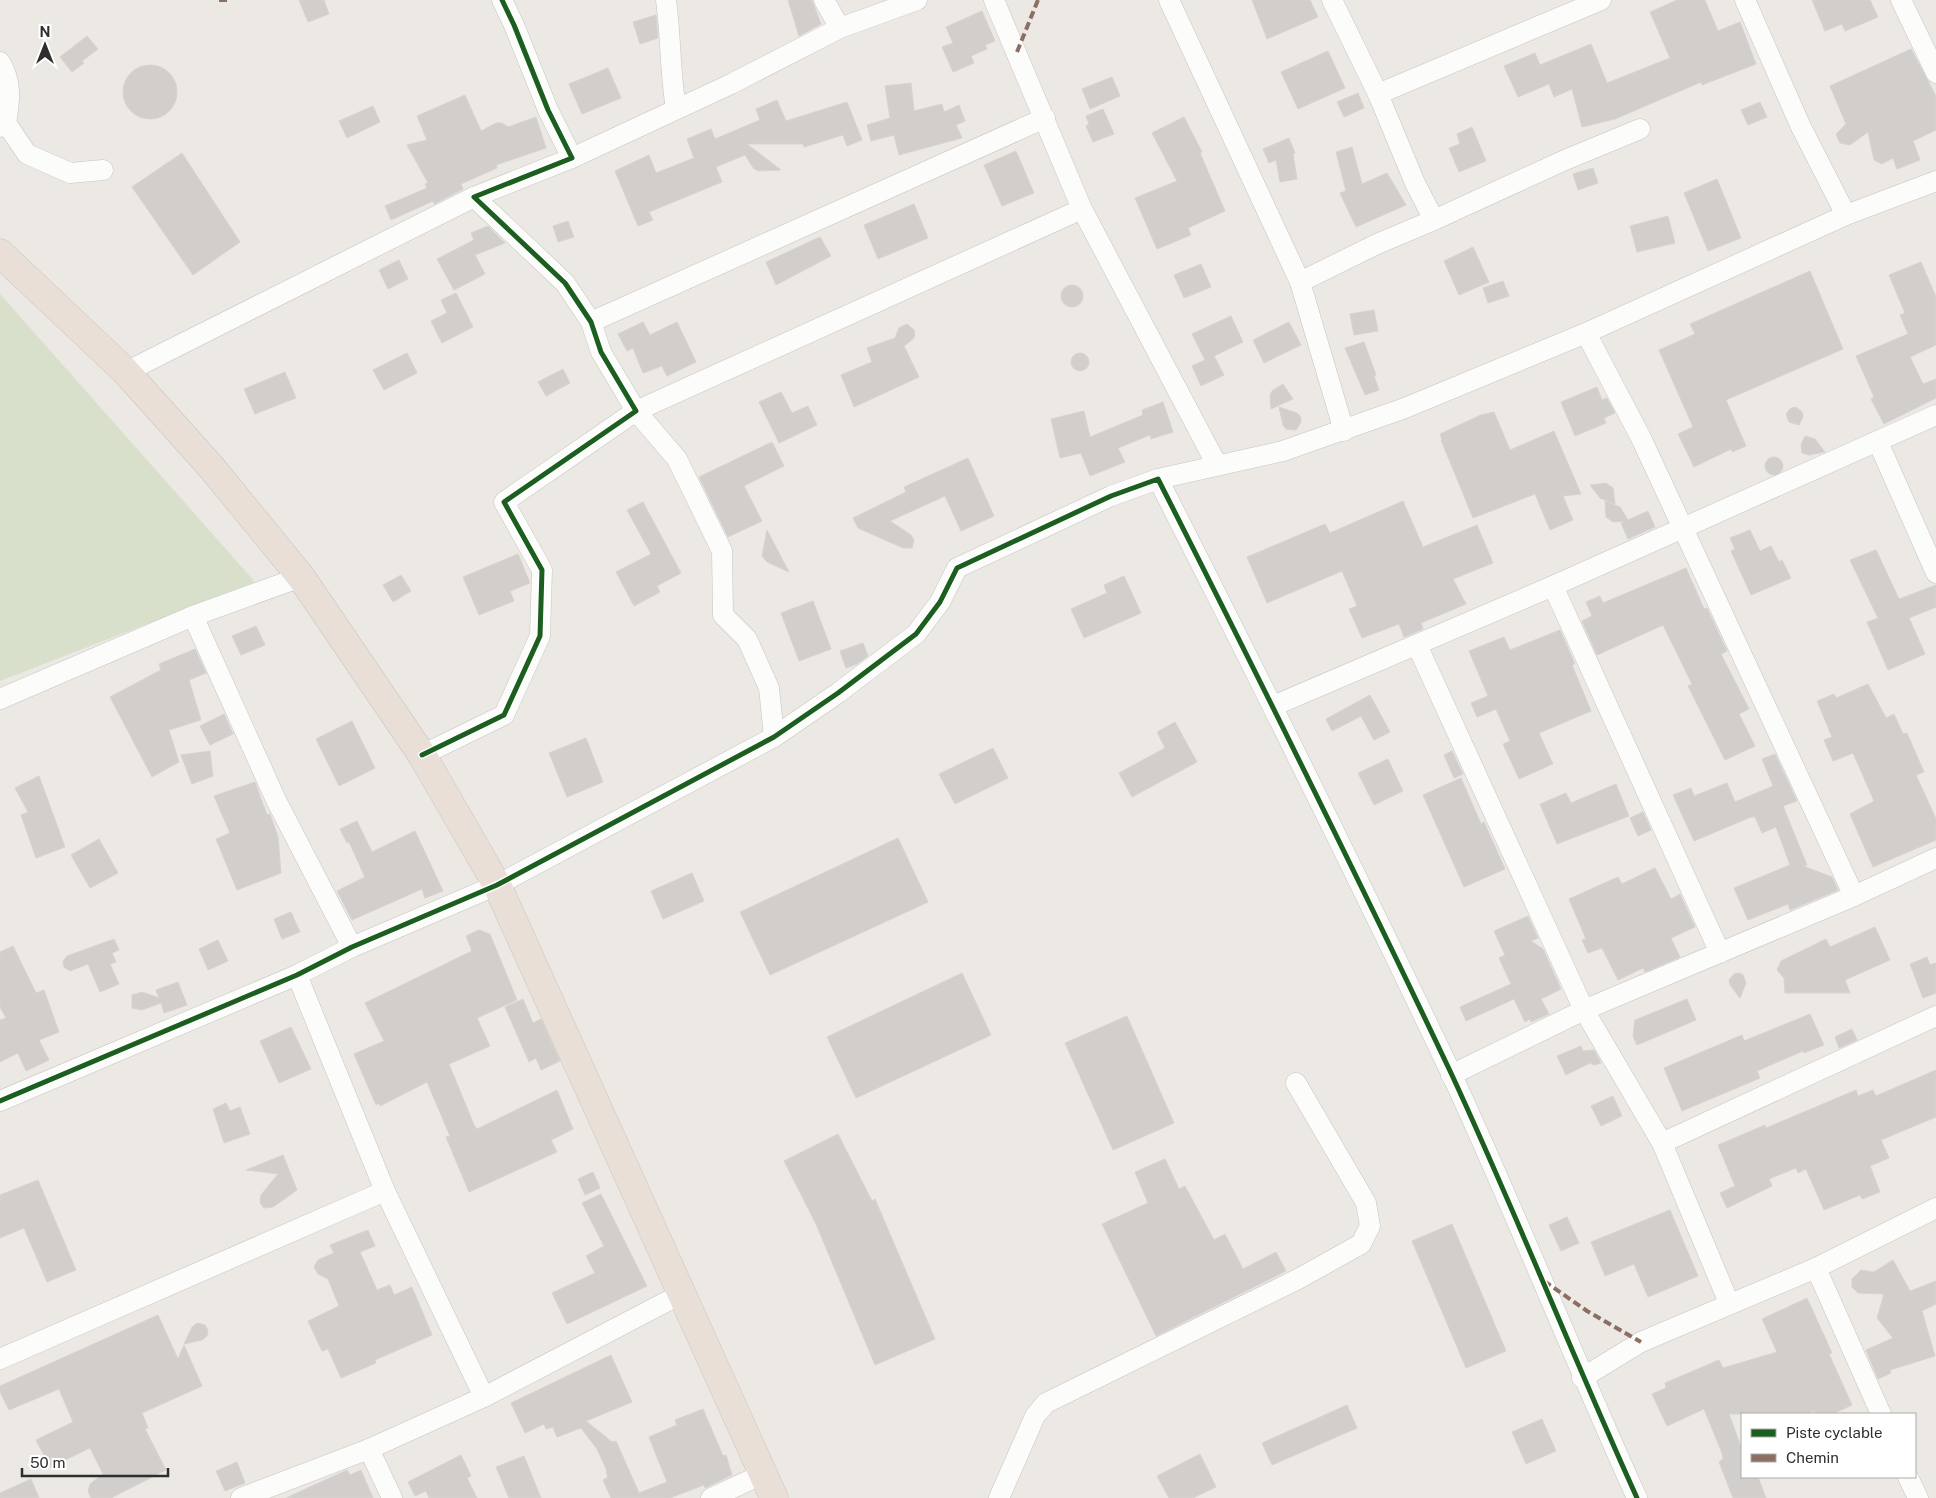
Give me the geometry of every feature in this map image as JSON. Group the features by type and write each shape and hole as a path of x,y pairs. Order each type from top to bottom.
{"highway":[{"path":"0,254 126,372 212,468 301,577 422,755 498,885 683,1293 768,1486"}],"street":[{"path":"502,0 548,110 572,158"},
{"path":"666,0 670,27 670,75 676,109"},
{"path":"824,0 840,28"},
{"path":"126,372 474,197 572,158 731,84 840,28 917,0"},
{"path":"994,0 1082,209 1217,465"},
{"path":"1169,0 1300,282 1344,431"},
{"path":"1332,0 1378,94 1415,183 1434,220"},
{"path":"1378,94 1601,0"},
{"path":"1746,0 1797,119 1846,216"},
{"path":"1901,0 1936,73"},
{"path":"0,62 6,72 11,96 3,125 27,154 70,173 103,170"},
{"path":"591,322 1045,118"},
{"path":"1300,282 1378,244 1565,160 1640,129"},
{"path":"0,1101 296,975 352,947 498,885 774,737 838,693 916,634 940,602 956,568 1111,496 1158,479 1283,451 1344,431 1586,333 1846,216 1936,181"},
{"path":"474,197 566,283 591,322 601,352 636,411 677,459 722,551 722,614 747,638 769,688 774,737"},
{"path":"422,755 504,715 540,636 542,570 504,502 636,411 1082,209"},
{"path":"1586,333 1641,438 1681,528 1854,896"},
{"path":"1273,706 1553,586 1878,442 1936,414"},
{"path":"1878,442 1936,573"},
{"path":"1158,479 1273,706 1451,1074 1543,1280 1582,1378 1637,1498"},
{"path":"0,699 192,616 301,577"},
{"path":"1553,586 1720,953"},
{"path":"192,616 276,800 352,947"},
{"path":"1417,645 1584,1010 1662,1143 1729,1303"},
{"path":"1451,1074 1584,1010 1854,896 1936,858"},
{"path":"296,975 385,1191 484,1397"},
{"path":"1662,1143 1936,1016"},
{"path":"999,1498 1035,1416 1046,1404 1298,1279 1361,1244 1370,1226 1366,1203 1296,1083"},
{"path":"0,1359 385,1191"},
{"path":"1582,1378 1641,1342 1729,1303 1816,1268 1936,1208"},
{"path":"1816,1268 1881,1413"},
{"path":"241,1498 369,1449 484,1397 683,1293"},
{"path":"369,1449 392,1498"},
{"path":"1908,1478 1918,1498"},
{"path":"711,1498 768,1486"}],"green space":[{"path":"0,294 255,582 0,681"}],"building":[{"path":"299,0 324,0 329,14 308,22"},
{"path":"788,0 812,0 821,24 799,36"},
{"path":"1252,0 1310,0 1318,17 1267,39"},
{"path":"1677,0 1705,0 1718,31 1740,22 1756,64 1702,85 1701,82 1615,119 1582,127 1572,89 1554,97 1549,84 1518,97 1504,66 1535,53 1540,65 1591,44 1607,83 1670,58 1650,12"},
{"path":"1812,0 1870,0 1878,17 1845,31 1842,24 1825,31"},
{"path":"982,11 995,41 985,45 987,49 971,56 974,63 953,72 942,47 953,43 946,27"},
{"path":"656,15 658,38 640,44 633,22"},
{"path":"87,36 98,49 82,61 84,63 72,72 60,57"},
{"path":"1911,49 1936,96 1936,130 1913,141 1920,160 1897,169 1893,158 1882,164 1874,160 1868,132 1850,145 1840,143 1836,134 1846,124 1830,86"},
{"path":"1328,51 1345,88 1298,109 1281,72"},
{"path":"145,65 155,65 165,69 173,77 177,92 173,107 165,115 155,119 145,119 135,115 127,107 123,97 123,87 127,77 135,69"},
{"path":"608,68 621,98 582,114 569,84"},
{"path":"1112,77 1120,96 1090,109 1082,89"},
{"path":"911,83 914,111 942,104 944,112 959,105 965,121 956,125 962,138 899,155 894,135 871,141 867,125 890,118 885,86"},
{"path":"1358,93 1364,108 1344,117 1337,102"},
{"path":"465,95 481,131 496,123 502,123 508,127 536,117 546,148 496,165 497,168 461,184 463,189 434,204 433,201 391,220 385,206 427,188 425,184 428,183 407,145 427,140 417,116"},
{"path":"777,100 786,121 847,102 862,140 847,146 843,135 804,147 803,144 747,144 781,170 759,171 754,169 745,155 716,167 722,182 649,212 653,220 638,226 615,171 649,155 656,173 694,158 687,139 711,129 715,139 760,120 756,109"},
{"path":"1760,102 1767,117 1748,125 1741,110"},
{"path":"373,106 380,122 347,138 339,121"},
{"path":"1103,109 1114,134 1093,142 1086,126 1089,124 1086,116"},
{"path":"1184,117 1202,152 1200,153 1225,211 1188,228 1191,235 1157,249 1135,198 1177,181 1152,133"},
{"path":"1472,127 1486,161 1459,172 1449,148 1460,144 1457,134"},
{"path":"1289,138 1295,153 1293,154 1297,179 1280,182 1276,160 1269,163 1263,149"},
{"path":"1352,147 1362,184 1387,173 1406,205 1356,227 1340,193 1346,191 1336,152"},
{"path":"1016,151 1034,193 1002,206 984,165"},
{"path":"182,153 240,242 193,275 132,187"},
{"path":"1593,168 1598,183 1578,190 1573,174"},
{"path":"1717,179 1741,238 1708,251 1684,193"},
{"path":"914,204 928,238 878,259 864,225"},
{"path":"1668,216 1675,243 1637,252 1630,226"},
{"path":"568,221 574,237 558,242 553,226"},
{"path":"488,226 505,243 475,255 485,274 454,290 437,259 474,240 471,233"},
{"path":"820,237 831,256 776,285 766,262"},
{"path":"1473,247 1489,282 1459,295 1444,261"},
{"path":"399,260 408,279 388,289 379,270"},
{"path":"1921,262 1936,297 1936,345 1910,357 1923,384 1936,379 1936,398 1884,424 1871,399 1874,397 1856,356 1908,334 1900,315 1905,313 1889,275"},
{"path":"1201,264 1211,287 1184,298 1174,275"},
{"path":"1810,271 1843,349 1726,400 1746,446 1732,452 1731,449 1694,467 1678,434 1693,427 1659,350 1695,334 1690,324"},
{"path":"1503,281 1509,296 1488,303 1483,288"},
{"path":"1072,285 1080,288 1083,296 1080,304 1072,307 1064,304 1061,296 1064,288"},
{"path":"456,293 473,327 442,343 431,321 447,313 441,300"},
{"path":"1374,310 1378,331 1354,335 1350,314"},
{"path":"1231,316 1243,342 1214,356 1224,375 1201,386 1192,366 1205,360 1192,334"},
{"path":"643,322 650,335 677,322 696,362 667,376 662,366 643,373 633,348 627,351 618,334"},
{"path":"1289,322 1301,345 1264,363 1253,340"},
{"path":"907,324 914,330 915,335 904,346 919,377 854,407 841,375 872,362 867,348 895,338 899,328"},
{"path":"1364,342 1376,375 1374,376 1379,390 1365,395 1345,348"},
{"path":"407,353 417,373 384,390 373,370"},
{"path":"1080,353 1086,356 1089,362 1086,368 1080,371 1074,368 1071,362 1074,356"},
{"path":"563,369 570,383 546,396 538,382"},
{"path":"285,372 296,398 255,414 244,389"},
{"path":"1283,384 1293,399 1271,409 1270,396 1272,391"},
{"path":"1597,387 1602,400 1607,398 1615,413 1604,418 1606,423 1575,436 1561,402"},
{"path":"781,392 792,413 808,406 817,425 779,443 759,402"},
{"path":"1163,402 1173,432 1151,439 1150,435 1118,448 1125,462 1090,476 1081,453 1060,458 1051,419 1084,411 1090,437 1143,415 1142,410"},
{"path":"1279,407 1297,413 1301,417 1301,422 1296,430 1286,429 1283,425"},
{"path":"1796,407 1802,412 1803,417 1799,425 1789,422 1786,414 1791,408"},
{"path":"1494,412 1510,450 1554,431 1581,494 1563,496 1573,520 1550,530 1535,494 1473,518 1440,434 1481,415"},
{"path":"1805,436 1815,439 1825,452 1809,455 1802,453 1801,445"},
{"path":"772,442 784,466 744,486 762,521 728,537 699,477"},
{"path":"1774,457 1780,460 1783,466 1780,472 1774,475 1768,472 1765,466 1768,460"},
{"path":"968,458 994,516 961,531 945,496 890,521 911,535 914,540 912,548 903,548 858,528 853,518 906,492 904,487"},
{"path":"1606,483 1613,488 1615,504 1600,498 1590,485"},
{"path":"1403,501 1423,547 1477,525 1493,563 1453,579 1466,604 1421,623 1423,629 1404,637 1399,624 1362,638 1349,609 1357,606 1342,571 1267,603 1247,557 1325,524 1330,533"},
{"path":"1605,501 1620,507 1628,520 1648,511 1655,527 1628,539 1621,523 1625,521 1613,522 1606,517"},
{"path":"643,502 681,573 657,586 660,592 634,606 616,572 651,554 627,510"},
{"path":"767,530 789,572 767,562 762,556"},
{"path":"1750,530 1760,551 1771,546 1779,562 1782,560 1791,578 1751,595 1731,551 1735,549 1730,538"},
{"path":"1876,550 1899,599 1936,585 1936,607 1909,618 1925,654 1888,670 1867,622 1878,618 1850,560"},
{"path":"518,554 530,583 510,591 514,601 479,615 463,577"},
{"path":"1686,568 1704,609 1707,608 1727,651 1721,654 1749,709 1739,714 1755,746 1725,760 1688,686 1692,684 1663,625 1597,655 1582,621 1592,616 1586,602 1600,596 1603,603"},
{"path":"401,575 411,591 393,602 383,585"},
{"path":"1124,576 1141,613 1084,638 1071,609 1107,593 1104,585"},
{"path":"813,601 831,649 799,661 781,613"},
{"path":"256,626 265,645 241,655 232,636"},
{"path":"1560,630 1575,664 1572,665 1591,711 1539,733 1553,764 1519,779 1503,744 1510,741 1496,709 1477,717 1471,703 1488,696 1469,651 1504,637 1510,650"},
{"path":"863,643 868,656 857,664 846,668 840,651"},
{"path":"195,649 206,673 189,680 201,720 169,730 179,762 152,777 110,697 161,670 159,664"},
{"path":"1868,684 1886,718 1894,714 1903,734 1907,733 1924,772 1916,775 1936,819 1936,840 1873,867 1850,814 1874,801 1853,753 1833,761 1824,740 1832,737 1817,701 1834,694 1836,698"},
{"path":"1370,695 1390,732 1374,740 1361,716 1332,731 1326,719"},
{"path":"224,714 233,734 210,745 200,726"},
{"path":"352,721 375,768 339,786 316,739"},
{"path":"1175,722 1197,762 1132,797 1119,773 1165,748 1157,732"},
{"path":"586,738 603,782 567,797 549,753"},
{"path":"993,748 1008,778 955,804 939,774"},
{"path":"210,751 213,776 192,784 181,755"},
{"path":"1452,751 1463,774 1454,778 1444,755"},
{"path":"1775,754 1797,801 1783,806 1807,865 1803,866 1832,877 1838,890 1790,910 1788,904 1748,920 1734,888 1790,865 1776,827 1762,833 1755,817 1751,817 1694,841 1673,795 1691,788 1694,796 1727,783 1735,802 1773,786 1762,759"},
{"path":"1388,759 1403,791 1374,805 1358,773"},
{"path":"39,776 65,847 36,858 21,815 28,812 15,788"},
{"path":"1461,778 1481,824 1484,822 1505,869 1464,887 1423,795"},
{"path":"255,782 267,815 270,814 278,837 281,873 237,890 216,839 230,833 214,796"},
{"path":"1616,784 1629,816 1557,844 1540,804 1566,793 1571,803"},
{"path":"1643,812 1651,830 1638,836 1630,818"},
{"path":"357,821 372,852 415,831 443,891 425,898 422,889 352,920 337,891 365,877 349,842 347,843 340,829"},
{"path":"898,838 928,902 770,975 740,912"},
{"path":"99,839 118,873 90,888 71,855"},
{"path":"1655,868 1671,899 1680,894 1695,927 1671,938 1680,957 1645,972 1643,968 1618,980 1602,948 1588,953 1582,940 1586,939 1569,899 1618,877 1622,884"},
{"path":"692,873 704,901 663,919 651,891"},
{"path":"291,912 300,932 282,939 274,919"},
{"path":"1528,916 1538,938 1531,941 1543,949 1561,989 1541,999 1549,1014 1531,1022 1530,1019 1525,1022 1514,999 1466,1021 1460,1007 1511,984 1499,958 1505,955 1494,931"},
{"path":"1875,927 1890,960 1845,980 1850,993 1785,993 1784,978 1777,970 1781,961 1826,939 1830,947"},
{"path":"479,930 490,934 517,1000 477,1018 490,1046 449,1064 474,1125 477,1129 557,1090 573,1129 551,1140 557,1152 469,1192 446,1137 450,1136 427,1082 380,1106 379,1103 376,1105 354,1054 384,1041 365,1003 472,951 466,936"},
{"path":"114,939 119,950 112,953 116,962 110,964 119,984 100,992 88,964 70,971 64,967 63,961 67,956"},
{"path":"218,940 228,961 208,970 199,949"},
{"path":"13,946 36,993 44,990 59,1032 39,1040 49,1060 26,1071 18,1053 0,1062 0,1020 6,1018 0,1007 0,952"},
{"path":"1927,957 1930,965 1936,963 1936,993 1923,998 1910,964"},
{"path":"962,973 991,1035 856,1098 827,1037"},
{"path":"1739,973 1743,975 1746,983 1740,998 1730,985 1729,980 1734,974"},
{"path":"178,982 187,1005 164,1013 161,1003 142,1010 132,1008 132,995 142,992 159,998 156,990"},
{"path":"523,999 533,1023 541,1019 560,1061 541,1070 536,1058 529,1062 505,1007"},
{"path":"1687,999 1696,1020 1637,1045 1633,1036 1635,1020"},
{"path":"1810,1014 1824,1045 1804,1053 1803,1051 1757,1071 1760,1078 1682,1111 1664,1068 1742,1035 1744,1041"},
{"path":"1127,1016 1174,1123 1113,1150 1065,1043"},
{"path":"291,1027 311,1069 279,1083 260,1041"},
{"path":"1852,1029 1857,1040 1839,1048 1835,1037"},
{"path":"1581,1046 1583,1051 1594,1050 1601,1063 1594,1065 1590,1063 1566,1075 1557,1056"},
{"path":"1936,1070 1936,1117 1881,1140 1889,1158 1870,1166 1880,1192 1862,1199 1860,1195 1824,1210 1806,1169 1798,1173 1796,1168 1769,1179 1772,1186 1727,1208 1720,1193 1735,1186 1718,1145 1765,1125 1766,1128 1856,1090 1858,1096 1873,1090 1876,1096"},
{"path":"1613,1096 1622,1116 1601,1126 1591,1106"},
{"path":"226,1103 230,1111 240,1107 250,1134 224,1143 213,1109"},
{"path":"838,1134 872,1201 875,1199 935,1339 875,1365 816,1224 784,1161"},
{"path":"283,1155 297,1190 273,1207 264,1208 260,1203 261,1195 278,1174 246,1170"},
{"path":"1165,1159 1179,1189 1185,1186 1214,1240 1225,1234 1243,1269 1276,1252 1286,1271 1156,1336 1102,1224 1148,1203 1135,1172"},
{"path":"593,1172 600,1188 585,1195 578,1179"},
{"path":"38,1180 76,1270 47,1282 24,1228 0,1238 0,1195"},
{"path":"601,1194 647,1286 567,1324 552,1293 595,1273 586,1256 604,1246 582,1203"},
{"path":"1670,1210 1698,1276 1648,1297 1634,1264 1605,1276 1591,1242"},
{"path":"1567,1217 1579,1243 1561,1251 1549,1225"},
{"path":"1452,1224 1506,1351 1466,1368 1412,1241"},
{"path":"368,1230 375,1246 360,1252 377,1290 390,1285 394,1295 412,1287 432,1335 375,1360 376,1363 341,1378 328,1349 322,1351 308,1321 339,1306 328,1279 318,1274 314,1267 318,1260 334,1253 330,1245"},
{"path":"1893,1260 1910,1291 1936,1281 1936,1304 1922,1311 1935,1356 1890,1370 1891,1373 1878,1379 1866,1350 1893,1338 1877,1318 1884,1294 1858,1293 1852,1287 1852,1279 1861,1270 1874,1272"},
{"path":"1807,1298 1832,1353 1829,1354 1852,1405 1834,1413 1815,1413 1814,1411 1809,1413 1729,1414 1741,1447 1741,1478 1758,1478 1766,1498 1733,1498 1719,1462 1723,1459 1722,1453 1704,1409 1667,1426 1652,1394 1666,1388 1665,1383 1719,1360 1723,1368 1777,1352 1762,1319"},
{"path":"158,1315 178,1359 184,1345 202,1386 142,1413 148,1428 145,1429 166,1470 111,1498 91,1498 88,1491 90,1484 103,1474 90,1448 50,1467 36,1440 73,1422 59,1389 9,1410 0,1392 0,1386"},
{"path":"197,1323 205,1325 208,1330 207,1336 202,1340 184,1344 192,1327"},
{"path":"611,1355 632,1402 586,1421 612,1442 616,1441 639,1493 667,1482 649,1437 677,1425 675,1420 703,1409 723,1456 726,1455 732,1475 705,1488 704,1485 670,1498 611,1498 603,1480 608,1477 607,1471 597,1449 581,1428 557,1437 553,1427 546,1429 544,1424 525,1433 511,1403"},
{"path":"1347,1405 1357,1428 1272,1465 1262,1443"},
{"path":"1542,1419 1556,1451 1526,1464 1512,1432"},
{"path":"1200,1454 1216,1487 1193,1498 1169,1498 1157,1476"},
{"path":"461,1455 471,1476 467,1478 477,1498 429,1498 426,1491 415,1496 408,1482"},
{"path":"524,1456 541,1498 509,1498 496,1467"},
{"path":"237,1462 245,1483 225,1491 216,1471"},
{"path":"347,1470 350,1475 361,1470 373,1498 286,1498"},
{"path":"31,1479 39,1498 0,1498 0,1493"}],"marked path":[{"path":"219,0 229,0"},
{"path":"1017,52 1038,0"},
{"path":"1544,1281 1587,1311 1641,1342"}],"cycle path":[{"path":"422,755 504,715 540,636 542,570 504,502 636,411 601,352 591,322 565,283 474,197 572,158 548,110 502,0"},
{"path":"0,1101 297,975 352,947 497,885 774,737 838,693 916,634 940,602 957,568 1111,496 1158,479 1233,627 1451,1073 1637,1498"}]}
